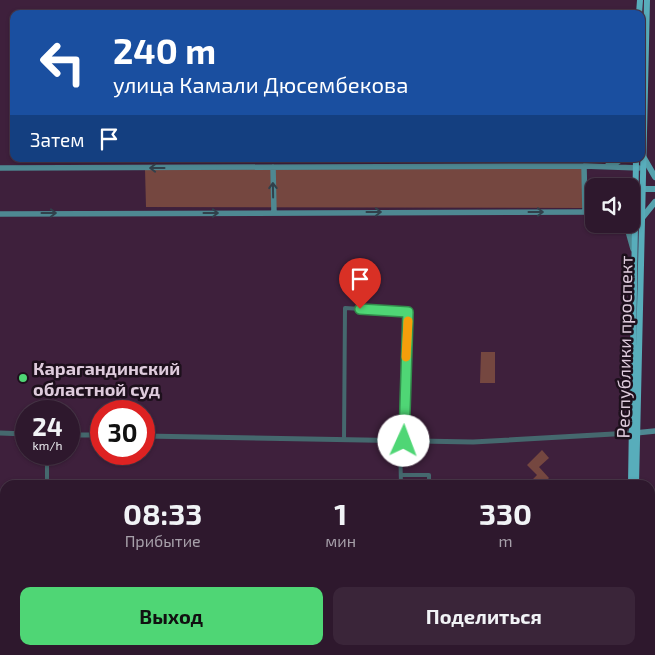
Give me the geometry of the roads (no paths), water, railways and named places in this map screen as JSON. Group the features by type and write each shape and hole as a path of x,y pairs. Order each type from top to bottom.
{"highway":[{"name":"Республики проспект","path":"645,105 647,0"},
{"name":"Республики проспект","path":"635,178 636,162"},
{"name":"Республики проспект","path":"640,203 643,189 644,162"},
{"name":"Республики проспект","path":"636,233 634,253 636,480"},
{"name":"Республики проспект","path":"631,480 634,433 638,233"}],"main road":[{"path":"645,160 655,177"},
{"path":"0,168 587,166 611,165 616,162"},
{"path":"587,166 643,169"},
{"path":"586,178 587,166"},
{"path":"273,167 274,213"},
{"path":"643,189 655,189"},
{"path":"640,212 655,202"},
{"path":"0,214 585,212"},
{"path":"629,233 634,253"},
{"path":"634,433 655,430"}],"street":[{"path":"344,440 344,308 408,312 401,480"},
{"path":"0,433 15,434"},
{"path":"155,436 483,442 634,433"},
{"path":"47,465 47,480"},
{"path":"401,475 429,475 429,480"}],"place":[{"name":"Карагандинский областной суд","path":"23,378"}]}
